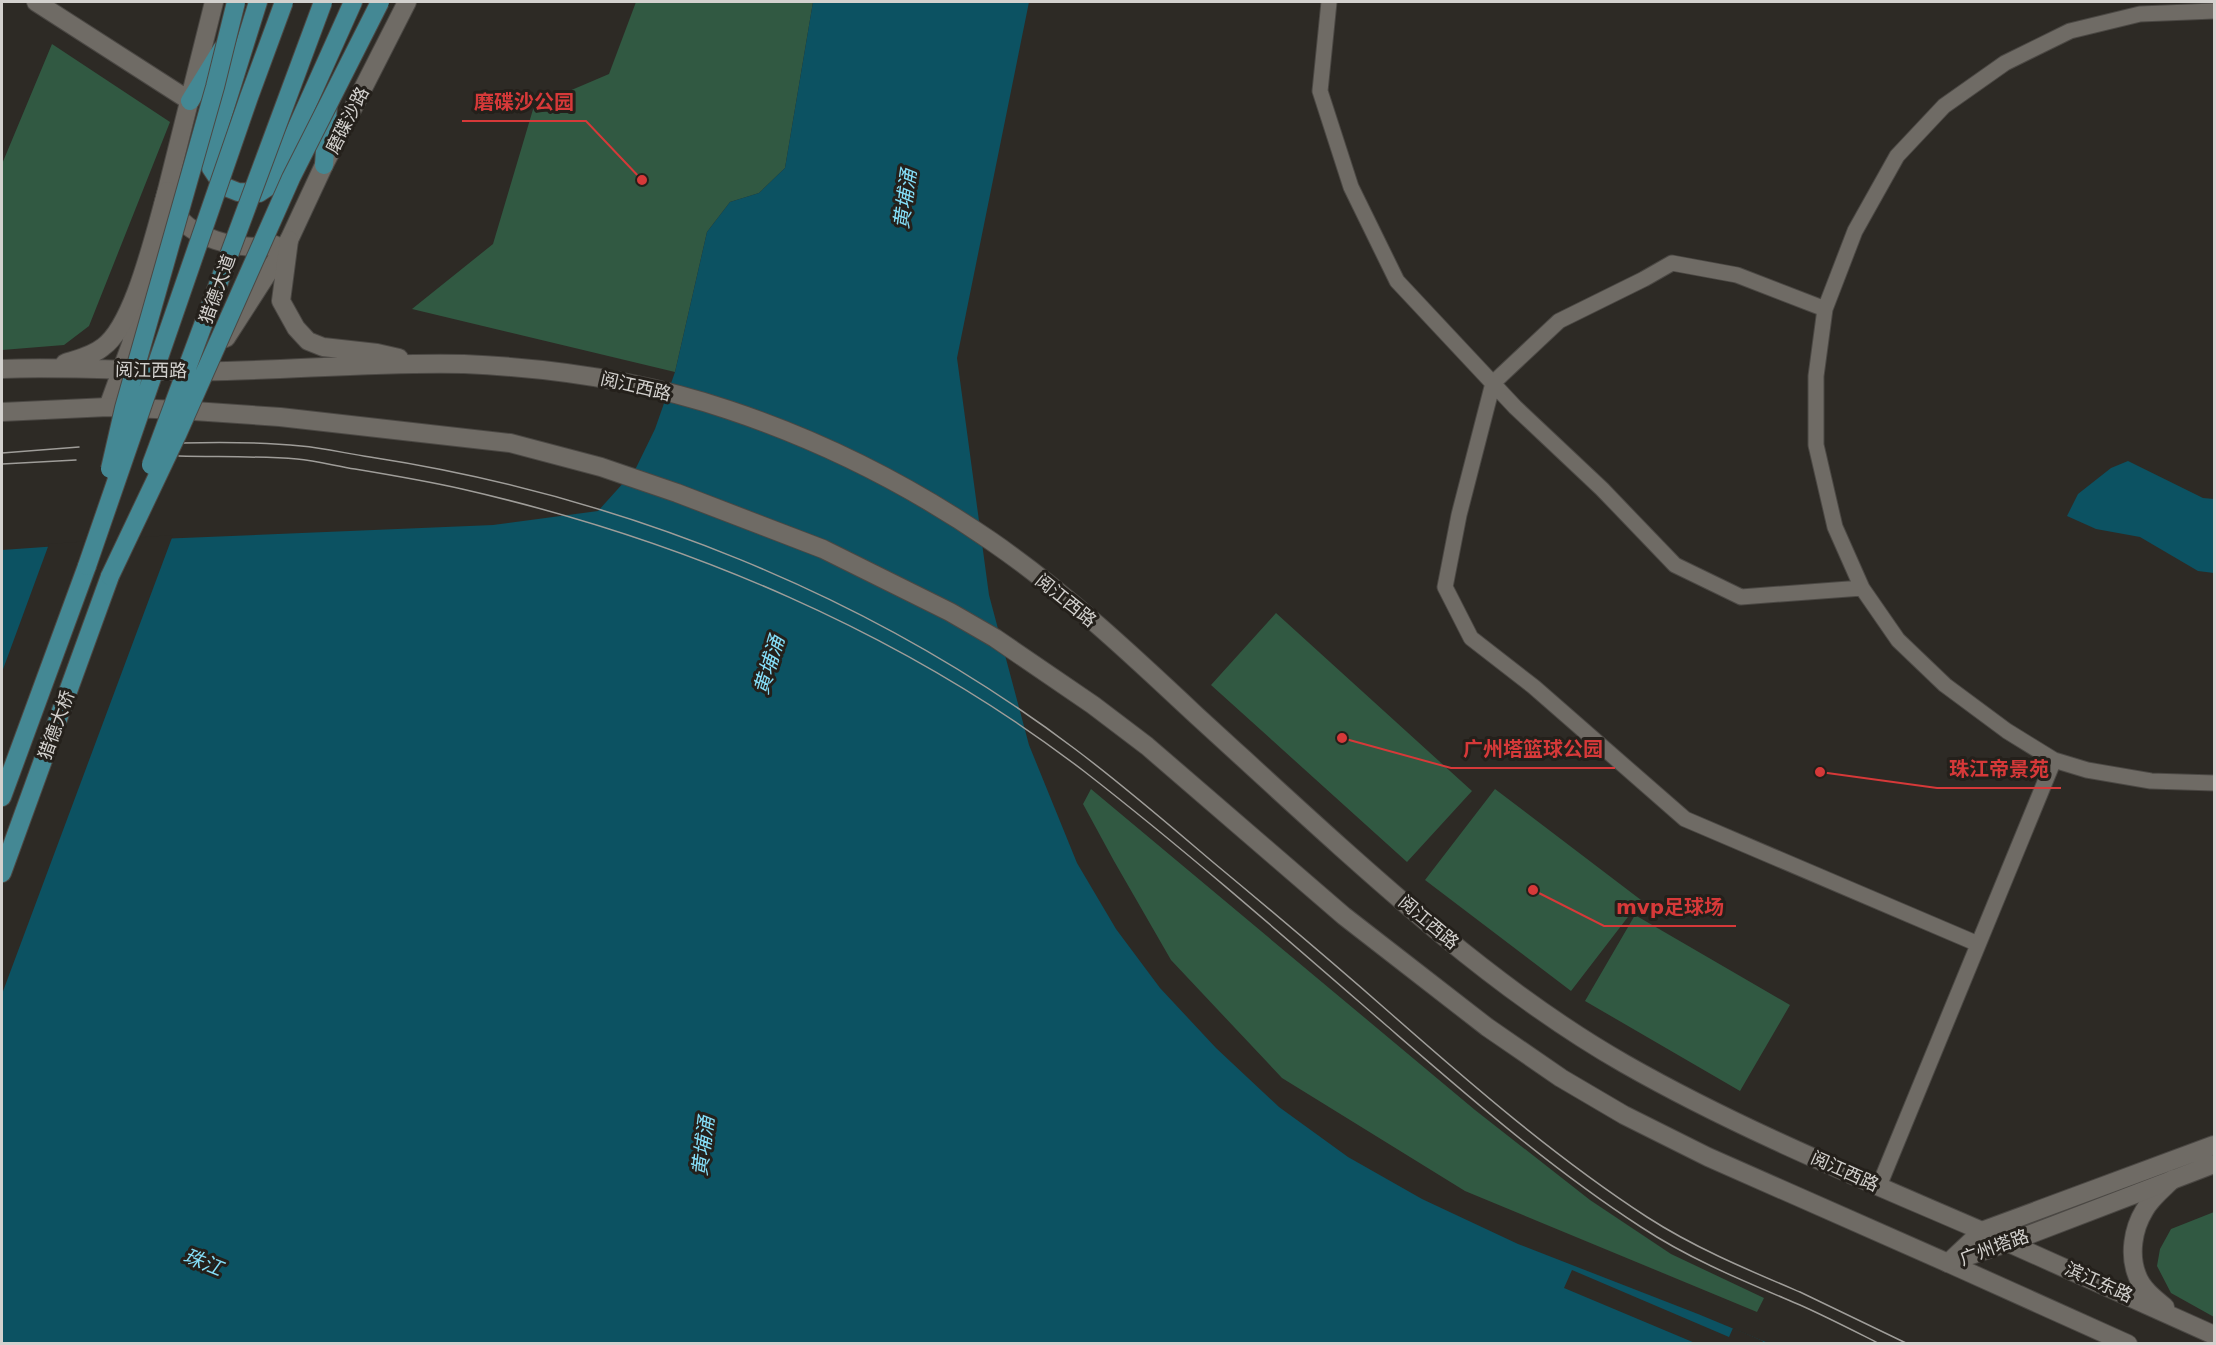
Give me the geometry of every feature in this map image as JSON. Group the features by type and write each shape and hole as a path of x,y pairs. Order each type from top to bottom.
{"highway":[{"path":"87,566 124,408 215,87 236,2"},
{"path":"190,101 252,2"},
{"path":"258,2 214,142 211,168 223,186 238,192 258,192 271,185 353,2"},
{"name":"猎德大道","path":"87,566 284,2"},
{"name":"猎德大道","path":"110,576 323,2"},
{"path":"110,576 177,435 291,178 380,2"},
{"path":"324,165 333,46"},
{"name":"猎德大桥","path":"2,797 87,566"},
{"name":"猎德大桥","path":"2,873 110,576"}],"main road":[{"path":"36,2 190,101"},
{"path":"52,367 90,355 104,347 124,321 136,290 166,191 214,2"},
{"name":"磨碟沙路","path":"289,240 324,165 407,2"},
{"path":"166,191 173,209 188,227 208,237 247,248 263,248 289,240"},
{"path":"108,407 131,344 166,191"},
{"path":"289,240 281,302 296,328 308,341 323,347 377,353 424,364"},
{"path":"179,410 289,240"},
{"name":"阅江西路","path":"2,369 52,367 204,371 424,364 530,368 599,377 674,394 724,408 823,446 897,483 992,541 1047,583 1131,654 1266,779 1425,919 1517,993 1619,1060 1683,1096 1982,1231"},
{"path":"2,412 108,407 179,410 280,417 510,443 601,468 676,493 823,549 950,612 995,638 1093,705 1147,746 1344,916 1487,1027 1561,1078 1624,1115 1708,1157 2128,1344"},
{"name":"广州塔路","path":"1948,1263 1982,1231 2214,1145"},
{"name":"广州塔路","path":"1948,1263 2010,1242 2214,1164"},
{"path":"2172,1179 2145,1209 2137,1226 2132,1256 2137,1277 2153,1297 2181,1319"},
{"name":"滨江东路","path":"1982,1231 2214,1335"}],"street":[{"path":"1329,2 1320,91 1351,187 1397,281 1515,407 1602,489 1675,565 1741,597 1862,588"},
{"path":"2214,11 2137,8 2070,31 2005,63 1944,106 1897,156 1855,231 1824,309 1816,376 1816,445 1835,527 1862,588 1898,640 1945,685 2007,731 2054,760 2087,770 2151,781 2214,783"},
{"path":"1824,309 1737,275 1672,262 1644,279 1559,321 1493,383 1458,515 1445,587 1471,638 1534,687 1685,819 1978,944"},
{"path":"1879,1186 2054,760"}],"green space":[{"path":"636,2 813,2 785,168 759,193 730,202 707,232 675,372 412,309 493,244 534,106 609,74"},
{"path":"52,44 170,122 89,326 64,345 2,350 2,164"},
{"path":"1276,613 1472,791 1407,862 1211,685"},
{"path":"1091,789 1475,1110 1590,1200 1671,1254 1764,1298 1757,1312 1465,1191 1282,1078 1171,960 1083,804"},
{"path":"1495,789 1641,900 1571,991 1425,880"},
{"path":"1635,915 1790,1005 1740,1091 1585,1001"},
{"path":"2214,1212 2214,1317 2171,1293 2157,1266 2160,1249 2171,1229"}],"water":[{"path":"813,2 1029,2 957,358 989,595 1029,745 1077,863 1116,929 1160,988 1216,1048 1279,1107 1348,1157 1422,1199 1518,1244 1768,1343 2,1344 2,550 158,539 493,525 598,511 635,470 655,429 675,372 707,232 730,202 759,193 785,168"},
{"path":"2128,461 2203,498 2214,499 2214,573 2198,571 2140,537 2096,529 2067,516 2078,494 2111,468"}],"pier":[{"path":"173,535 2,994 2,672 49,544"},
{"path":"1572,1270 1729,1337 1733,1328 1763,1341 1762,1344 1695,1343 1564,1288"}],"tram line":[{"path":"182,443 227,442 310,447 465,474 558,497 650,526 741,560 829,599 914,644 997,694 1075,749 1280,918 1483,1093 1613,1194 1647,1217 1703,1249 1908,1344"},
{"path":"2,453 79,447"},
{"path":"179,456 268,457 304,460 449,486 545,510 628,535 709,564 789,597 867,634 942,676 1015,722 1085,772 1238,897 1479,1105 1574,1181 1641,1227 1699,1260 1880,1344"},
{"path":"2,464 76,460"}],"place":[{"name":"磨碟沙公园","path":"642,180"},
{"name":"广州塔篮球公园","path":"1342,738"},
{"name":"珠江帝景苑","path":"1820,772"},
{"name":"mvp足球场","path":"1533,890"}],"water label":[{"name":"黄埔涌","path":"905,199"},
{"name":"黄埔涌","path":"769,665"},
{"name":"黄埔涌","path":"703,1146"},
{"name":"珠江","path":"203,1262"}]}
